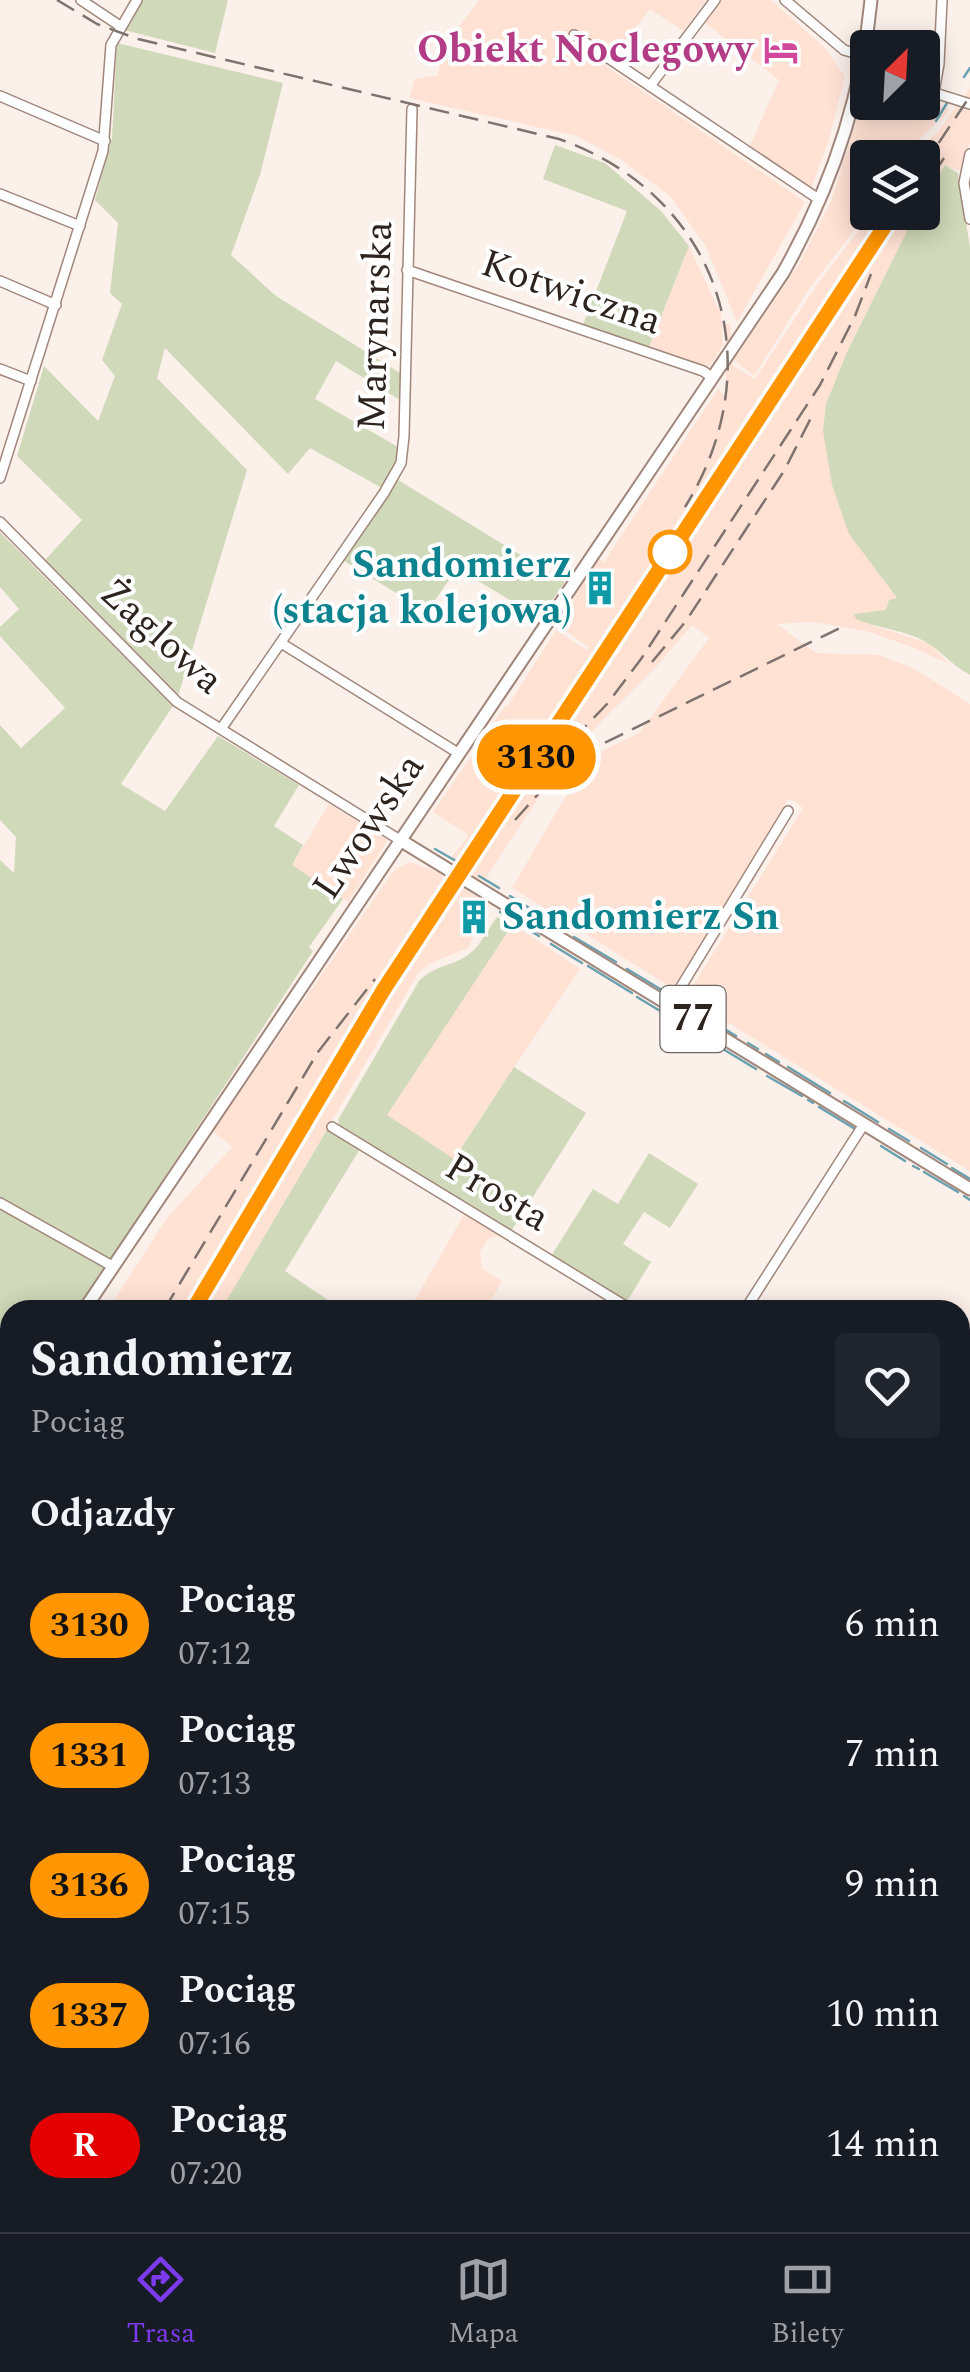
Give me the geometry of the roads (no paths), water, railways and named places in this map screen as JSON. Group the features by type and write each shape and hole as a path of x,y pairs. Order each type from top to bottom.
{"main road":[{"name":"Lwowska","path":"868,30 871,0"},
{"name":"Lwowska","path":"91,1300 783,273 820,200 850,116"},
{"name":"77","path":"400,840 970,1189"}],"street":[{"path":"81,0 120,26"},
{"path":"0,478 105,141 110,51 137,0"},
{"path":"650,86 716,0"},
{"path":"785,0 850,52"},
{"path":"940,43 942,0"},
{"path":"574,34 820,200"},
{"path":"940,94 970,104"},
{"path":"0,96 105,141"},
{"name":"Marynarska","path":"222,729 401,464 412,109"},
{"path":"970,154 964,182 970,219"},
{"path":"0,194 80,226"},
{"name":"Kotwiczna","path":"407,270 713,378"},
{"path":"0,281 56,304"},
{"path":"0,369 31,381"},
{"name":"Żaglowa","path":"0,522 164,692 400,840"},
{"path":"282,643 458,753"},
{"path":"670,1005 788,811"},
{"path":"751,1300 864,1124"},
{"name":"Prosta","path":"332,1127 616,1300"},
{"path":"0,1203 114,1267"}],"waterway":[{"path":"964,77 970,68"},
{"path":"936,121 947,103"},
{"path":"435,849 456,861"},
{"path":"479,876 499,888"},
{"path":"510,896 531,909"},
{"path":"500,912 539,936"},
{"path":"541,916 563,930"},
{"path":"574,937 616,962"},
{"path":"551,944 582,963"},
{"path":"588,966 632,993"},
{"path":"627,969 665,992"},
{"path":"637,997 672,1018"},
{"path":"684,1004 736,1036"},
{"path":"678,1021 694,1031"},
{"path":"700,1035 717,1045"},
{"path":"748,1043 758,1049"},
{"path":"723,1049 756,1069"},
{"path":"766,1054 779,1062"},
{"path":"788,1067 830,1093"},
{"path":"767,1076 802,1096"},
{"path":"808,1100 813,1103"},
{"path":"844,1101 878,1122"},
{"path":"819,1107 855,1129"},
{"path":"889,1129 909,1141"},
{"path":"881,1146 905,1161"},
{"path":"921,1148 947,1164"},
{"path":"913,1166 919,1169"},
{"path":"952,1168 970,1179"},
{"path":"924,1172 958,1192"},
{"path":"964,1196 970,1200"}],"railway":[{"path":"57,0 97,24 138,39 559,139 614,165 659,200 693,243 716,291 727,343 726,397 712,452 685,507"},
{"path":"940,141 970,96"},
{"path":"940,164 944,158"},
{"path":"206,1300 389,992 889,230"},
{"path":"552,761 607,704 641,659 820,385 871,274"},
{"path":"652,662 686,621 784,471 814,412"},
{"path":"515,820 556,774 594,748 844,626"},
{"path":"170,1300 318,1052 375,979"}],"train":[{"name":"3130","path":"199,1300 384,989 882,230"}],"place":[{"name":"Obiekt Noclegowy","path":"781,50"},
{"name":"Sandomierz (stacja kolejowa)","path":"600,588"},
{"name":"Sandomierz Sn","path":"474,917"}]}
